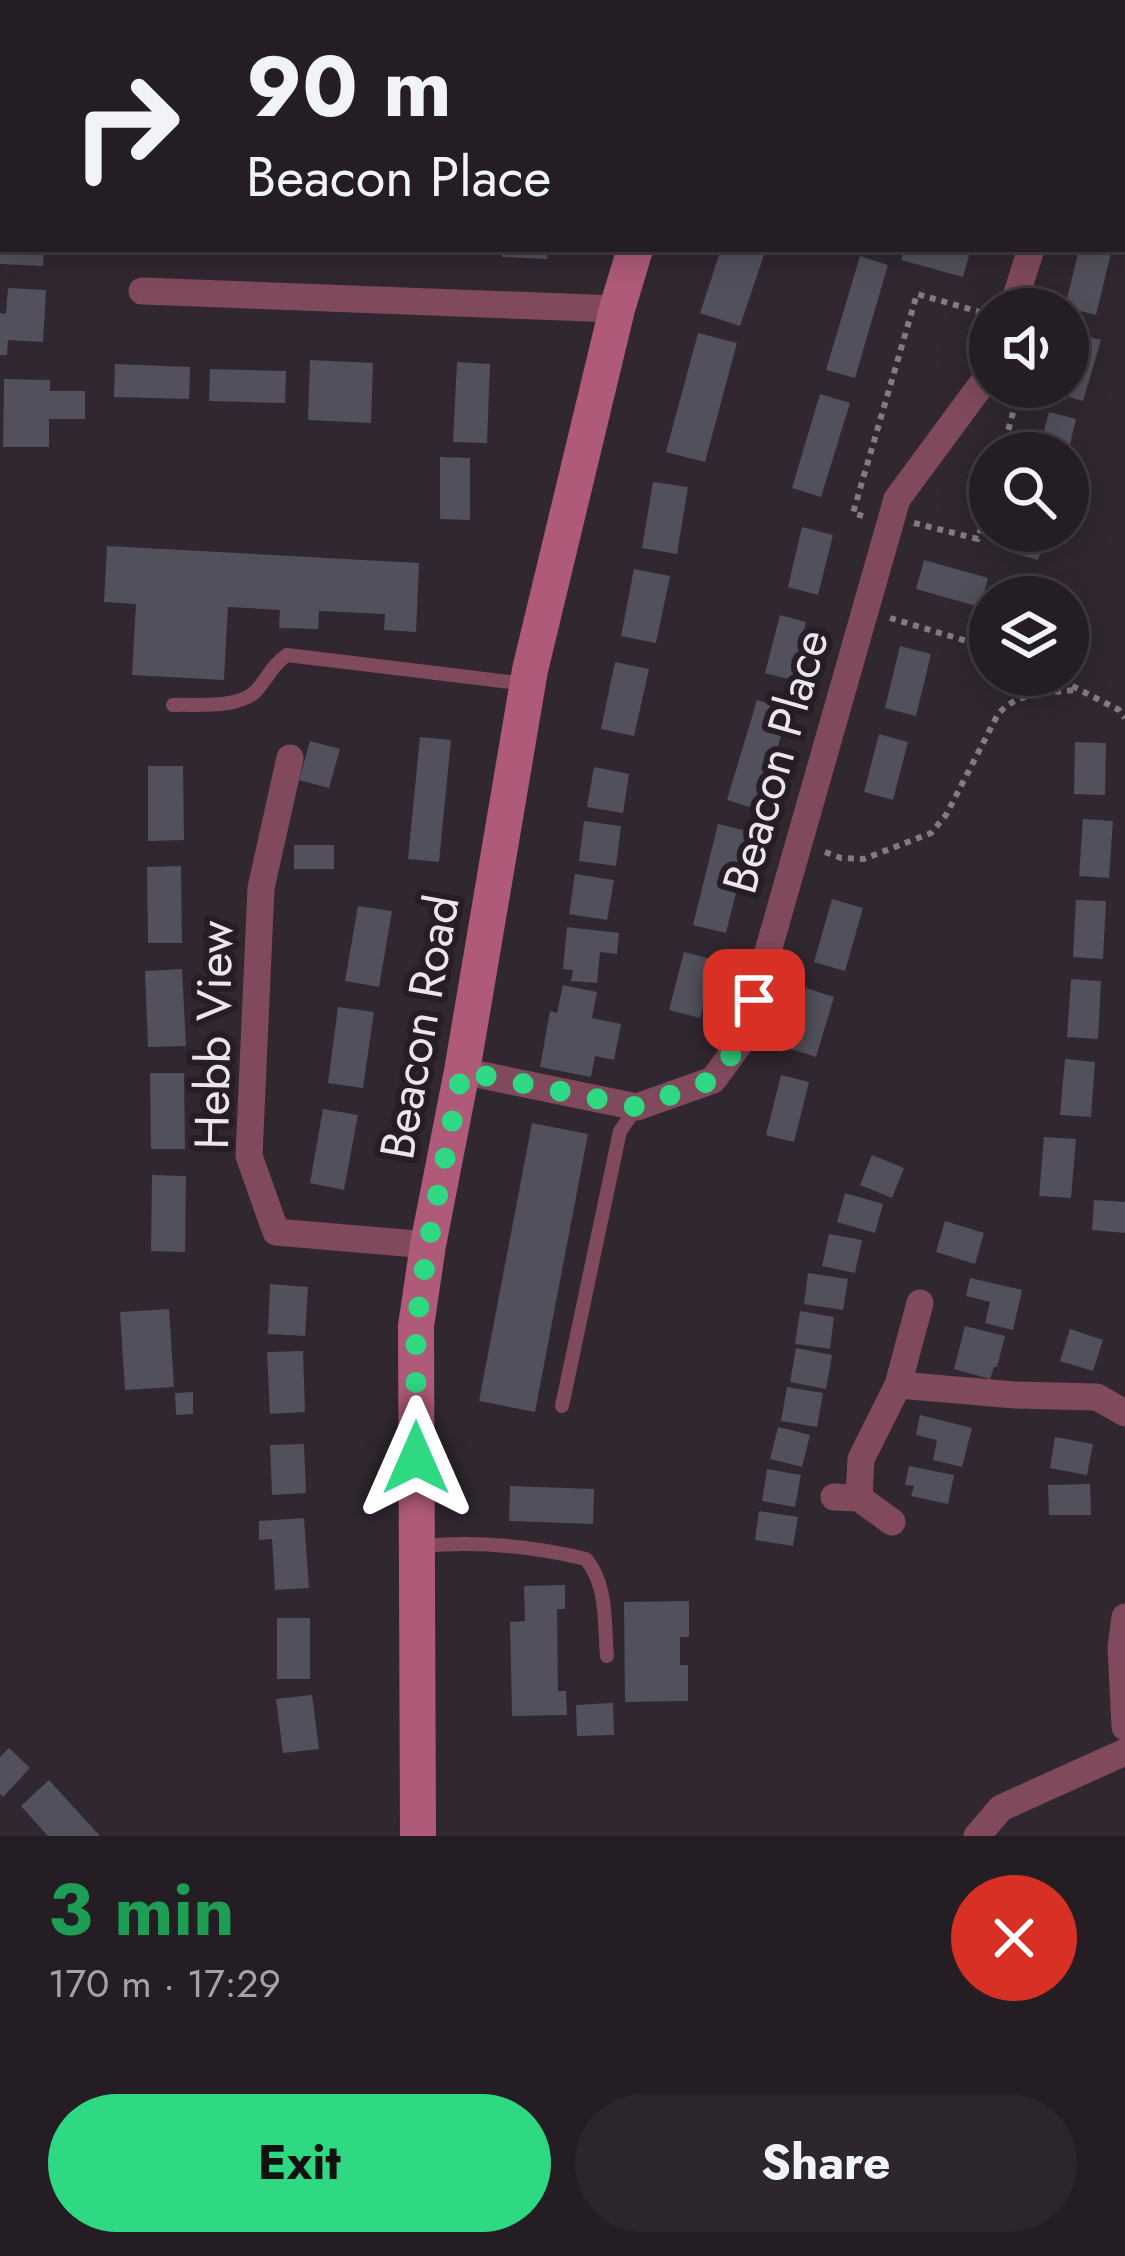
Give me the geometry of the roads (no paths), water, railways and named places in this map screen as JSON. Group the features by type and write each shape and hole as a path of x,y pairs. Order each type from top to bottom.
{"main road":[{"name":"Beacon Road","path":"418,1836 416,1326 527,684 633,252"}],"street":[{"path":"1019,288 1030,252"},
{"path":"142,291 617,309"},
{"name":"Beacon Place","path":"637,1107 713,1080 743,1039 897,499 969,401"},
{"name":"Hebb View","path":"290,758 261,888 249,1156 276,1232 428,1245"},
{"path":"462,1071 637,1107"},
{"path":"892,1522 847,1497 898,1385 920,1304"},
{"path":"898,1385 1097,1397 1125,1413"},
{"path":"1125,1617 1121,1647 1125,1727"},
{"path":"977,1836 1001,1808 1125,1752"}],"lane":[{"path":"172,705 238,702 252,695 274,664 287,655 527,684"},
{"path":"562,1406 620,1131 637,1107"},
{"path":"417,1546 508,1546 586,1559 596,1570 602,1589 607,1656"}]}
